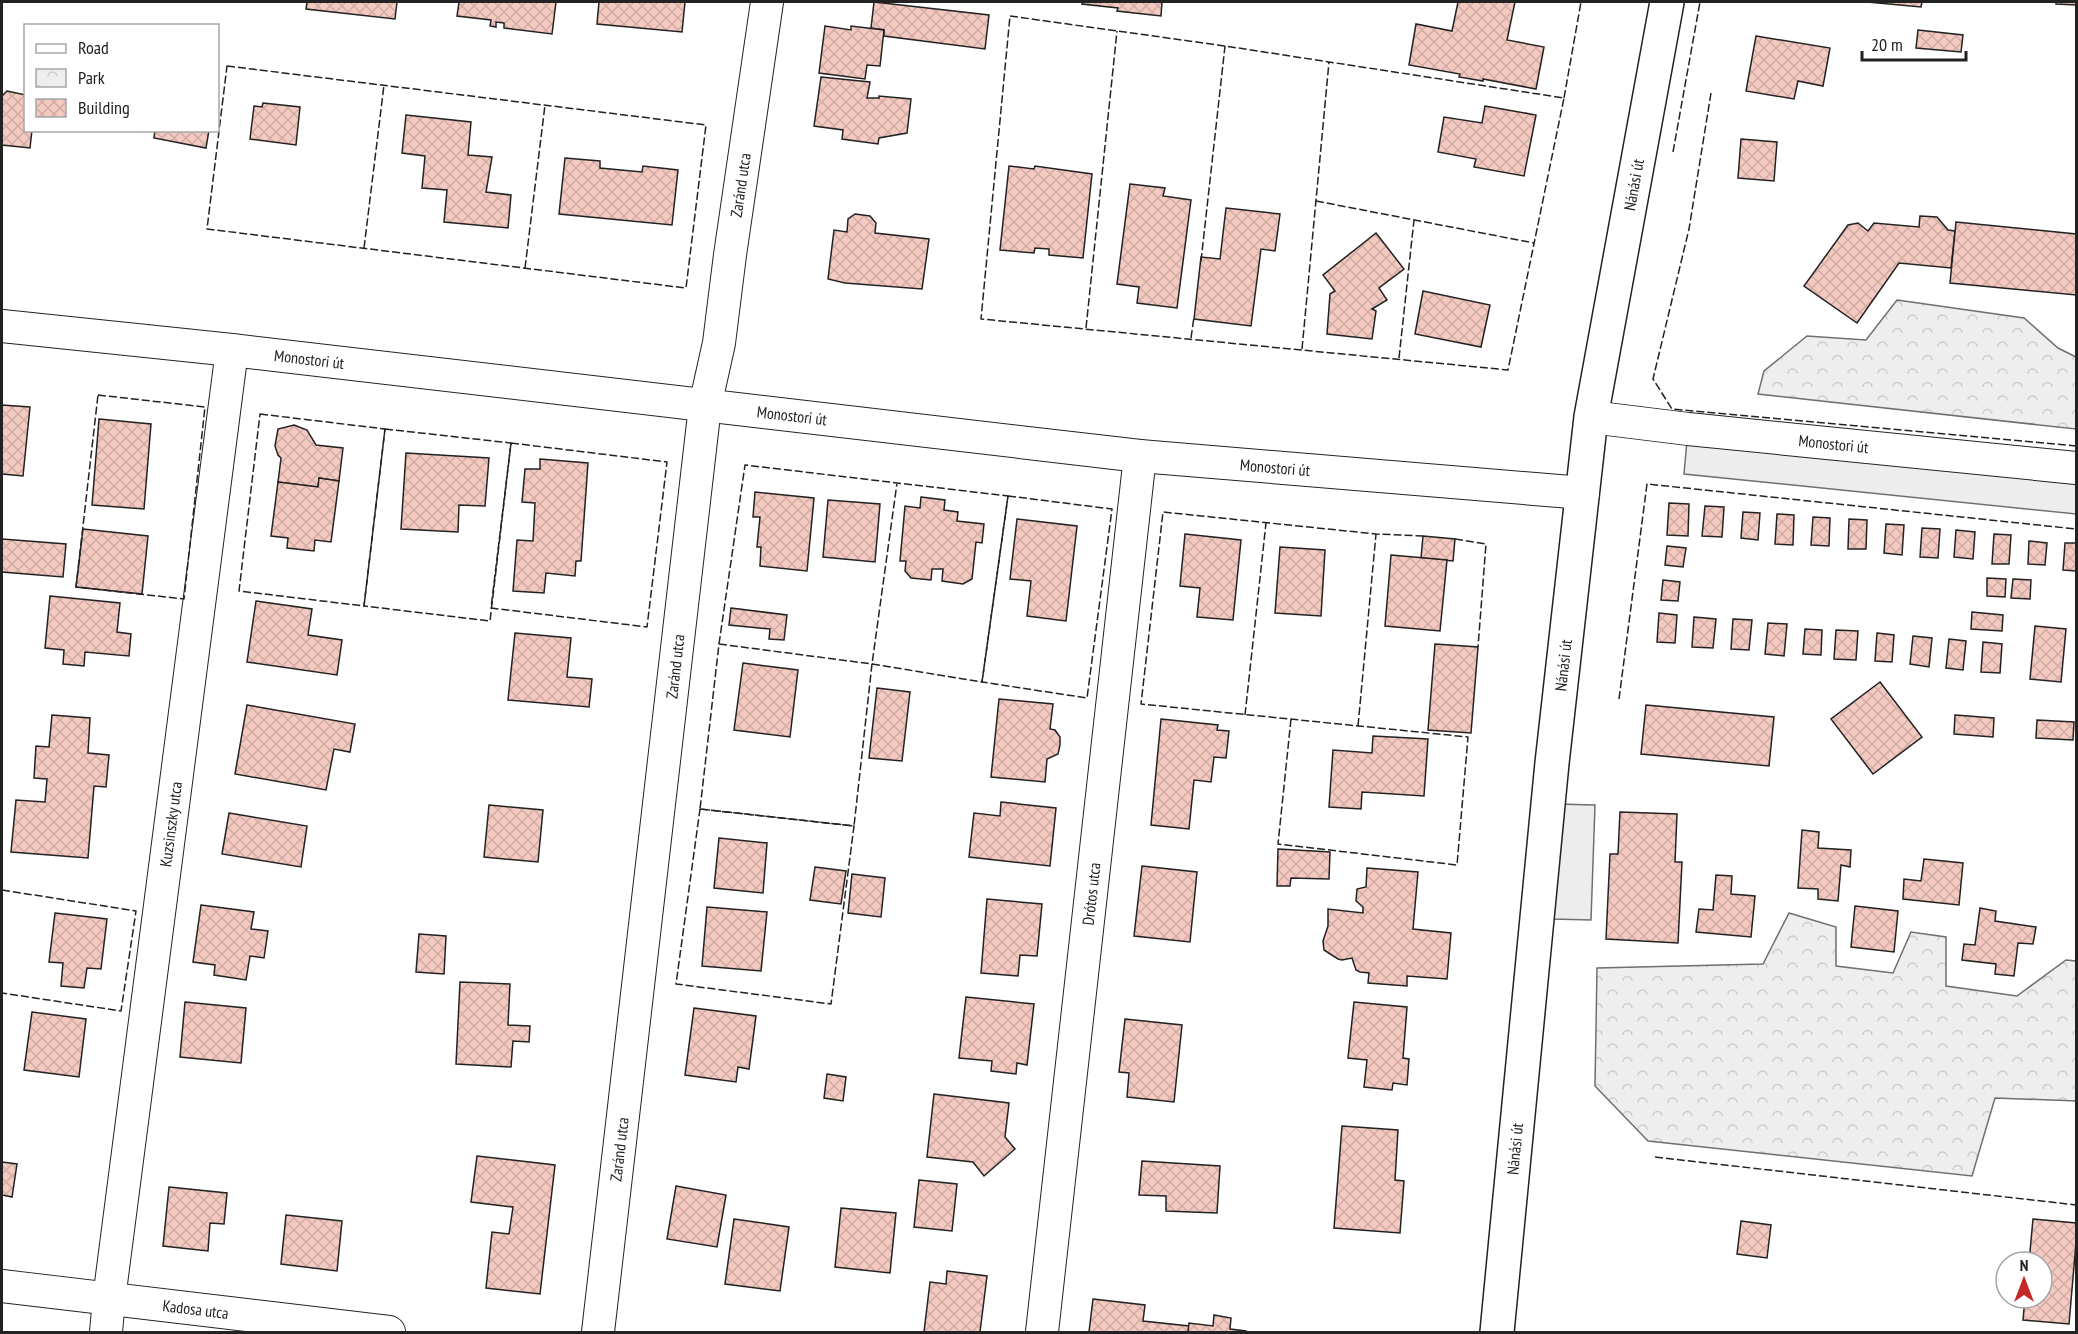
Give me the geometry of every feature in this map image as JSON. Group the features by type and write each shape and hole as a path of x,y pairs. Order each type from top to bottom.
{"street":[{"name":"Zaránd utca","path":"598,1332 705,406 719,343 767,2"},
{"name":"Nánási út","path":"1497,1332 1552,763 1592,417 1667,2"},
{"name":"Monostori út","path":"2,326 232,350 1140,456 1583,493"},
{"name":"Kuzsinszky utca","path":"106,1332 108,1299 232,350"},
{"name":"Monostori út","path":"1592,417 1688,429 2076,468"},
{"name":"Drótos utca","path":"1042,1332 1140,456"},
{"name":"Kadosa utca","path":"2,1286 389,1332"}],"green space":[{"path":"1897,300 2024,318 2058,348 2076,357 2076,429 1758,394 1764,371 1807,336 1866,340"},
{"path":"1789,913 1836,927 1836,966 1893,973 1911,932 1946,937 1946,986 2017,996 2066,960 2076,961 2076,1101 1995,1098 1972,1176 1648,1141 1595,1086 1597,968 1763,964"}],"shaded area":[{"path":"1688,429 2076,468 2076,514 1684,474"},
{"path":"1556,804 1595,805 1591,920 1552,919"}],"building":[{"path":"307,2 397,2 395,19 306,9"},
{"path":"459,2 556,2 552,34 504,28 504,23 496,22 496,27 490,26 491,20 457,16"},
{"path":"599,2 685,2 682,32 597,24"},
{"path":"874,2 989,15 985,49 884,36 884,30 871,28"},
{"path":"1083,2 1162,2 1161,16 1117,11 1118,8 1082,4"},
{"path":"1458,2 1515,2 1507,40 1544,47 1536,89 1459,77 1460,74 1409,65 1416,24 1452,31"},
{"path":"1867,2 1922,2 1921,7"},
{"path":"2056,2 2076,2 2076,5 2056,4"},
{"path":"825,26 851,30 851,26 884,30 880,66 867,65 865,79 819,73"},
{"path":"1918,30 1963,35 1961,52 1916,48"},
{"path":"1756,36 1830,48 1823,86 1798,81 1794,99 1746,91"},
{"path":"821,77 870,82 867,98 879,98 879,96 911,99 907,133 879,138 878,144 842,139 843,130 814,126"},
{"path":"7,91 24,95 24,132 32,132 30,148 2,145 2,96"},
{"path":"263,103 300,107 296,145 250,139 254,106 262,107"},
{"path":"1485,106 1536,115 1524,176 1474,167 1476,159 1438,152 1444,117 1482,123"},
{"path":"406,115 471,122 468,155 492,157 486,192 511,195 508,228 444,222 447,190 422,188 425,156 402,153"},
{"path":"155,132 209,132 206,148 154,138"},
{"path":"1741,139 1777,142 1774,181 1738,178"},
{"path":"565,158 600,161 600,168 642,172 643,166 678,170 672,225 559,214"},
{"path":"1009,166 1034,169 1035,166 1092,174 1083,258 1049,255 1049,249 1035,248 1034,253 1000,250"},
{"path":"1130,184 1165,188 1163,196 1191,200 1177,308 1137,303 1139,287 1117,284"},
{"path":"1226,208 1280,214 1275,251 1261,249 1251,326 1194,319 1201,257 1220,259"},
{"path":"855,214 870,216 876,223 875,233 929,239 922,289 845,283 828,279 834,230 847,232 848,219"},
{"path":"1920,216 1937,217 1948,230 1955,231 1951,268 1899,263 1857,323 1804,286 1848,225 1858,223 1868,231 1874,223 1919,227"},
{"path":"1956,222 2076,234 2076,295 1950,283"},
{"path":"1376,233 1404,269 1379,288 1387,300 1372,309 1376,311 1372,339 1327,334 1330,294 1335,291 1323,275"},
{"path":"1423,291 1490,305 1481,347 1415,334"},
{"path":"2,405 30,407 23,476 2,474"},
{"path":"99,419 151,424 144,509 92,505"},
{"path":"294,425 307,430 316,445 343,448 339,481 319,478 318,487 278,482 281,458 275,446 278,429"},
{"path":"406,453 489,458 485,506 459,505 458,532 401,529"},
{"path":"540,459 588,463 581,561 576,561 575,576 546,573 544,593 513,591 517,540 533,541 535,503 522,502 525,469 540,469"},
{"path":"319,478 339,481 331,542 315,540 314,551 287,548 288,538 271,536 278,482 318,487"},
{"path":"755,492 814,498 807,571 760,566 761,547 757,547 760,517 753,517"},
{"path":"921,497 945,500 944,510 958,512 957,521 984,524 982,543 976,542 972,579 963,584 942,581 943,569 932,569 931,580 911,578 905,571 906,561 900,561 905,506 920,508"},
{"path":"828,500 880,504 875,562 823,557"},
{"path":"1669,503 1689,504 1688,536 1667,535"},
{"path":"1705,506 1724,507 1722,537 1702,536"},
{"path":"1743,512 1760,513 1758,540 1741,538"},
{"path":"1777,514 1794,515 1793,545 1775,544"},
{"path":"1813,517 1830,518 1829,546 1811,545"},
{"path":"1017,519 1077,526 1066,621 1027,616 1031,581 1010,579"},
{"path":"1849,519 1867,520 1866,549 1848,549"},
{"path":"1886,524 1904,525 1902,555 1884,553"},
{"path":"1922,528 1940,529 1938,558 1920,557"},
{"path":"83,529 148,536 142,594 76,587"},
{"path":"1956,530 1975,532 1973,559 1954,557"},
{"path":"1185,534 1241,540 1233,620 1197,617 1200,588 1180,586"},
{"path":"1994,534 2011,535 2009,564 1992,564"},
{"path":"1423,536 1455,539 1453,561 1421,558"},
{"path":"2,539 66,544 63,577 2,572"},
{"path":"2029,541 2047,543 2045,565 2028,564"},
{"path":"2065,543 2076,543 2076,571 2063,570"},
{"path":"1667,546 1686,548 1683,567 1665,565"},
{"path":"1280,547 1325,550 1321,616 1275,613"},
{"path":"1391,555 1447,560 1440,631 1385,626"},
{"path":"1987,578 2006,579 2005,597 1987,596"},
{"path":"2013,579 2031,580 2030,599 2011,598"},
{"path":"1663,580 1680,582 1678,601 1661,600"},
{"path":"50,596 120,603 117,632 131,634 129,656 85,652 84,666 63,664 64,650 45,648"},
{"path":"256,601 312,609 308,635 342,640 337,675 247,662"},
{"path":"731,608 787,615 784,640 769,639 770,629 729,625"},
{"path":"1972,612 2003,615 2002,631 1971,629"},
{"path":"1659,613 1677,615 1675,643 1657,642"},
{"path":"1694,617 1716,619 1713,648 1692,647"},
{"path":"1733,619 1752,620 1749,650 1731,649"},
{"path":"1768,623 1787,624 1784,656 1765,654"},
{"path":"2035,626 2066,629 2061,682 2030,679"},
{"path":"1805,629 1822,630 1821,655 1803,654"},
{"path":"1836,630 1858,631 1856,660 1834,659"},
{"path":"515,633 571,638 567,677 592,679 589,707 508,700"},
{"path":"1877,633 1894,635 1892,662 1875,661"},
{"path":"1913,636 1932,638 1929,667 1910,664"},
{"path":"1949,639 1966,641 1963,670 1946,668"},
{"path":"1983,642 2002,644 2000,673 1981,672"},
{"path":"1435,644 1478,647 1471,733 1428,730"},
{"path":"743,663 798,670 790,737 734,730"},
{"path":"1880,682 1922,737 1873,774 1831,719"},
{"path":"877,688 910,692 902,761 869,758"},
{"path":"999,699 1053,704 1050,729 1055,730 1060,737 1060,745 1058,754 1047,759 1045,782 991,777"},
{"path":"247,705 355,724 350,752 334,749 326,790 235,774"},
{"path":"1646,705 1774,717 1769,766 1641,754"},
{"path":"52,715 90,718 88,753 109,755 106,787 94,786 88,858 11,852 16,800 45,802 47,779 34,778 36,746 49,747"},
{"path":"1955,715 1994,718 1993,737 1954,734"},
{"path":"1161,719 1218,725 1217,730 1229,731 1226,758 1214,757 1211,782 1194,780 1189,829 1151,825"},
{"path":"2037,720 2074,722 2073,740 2036,738"},
{"path":"1373,736 1428,739 1424,796 1362,792 1361,809 1329,807 1333,750 1372,753"},
{"path":"1001,802 1056,808 1050,866 969,857 974,813 1000,816"},
{"path":"489,805 543,810 538,862 484,857"},
{"path":"1620,812 1677,814 1675,862 1682,862 1678,943 1606,939 1610,854 1618,854"},
{"path":"229,813 307,826 301,867 222,854"},
{"path":"1802,830 1819,832 1818,848 1851,850 1850,867 1841,865 1838,901 1818,899 1818,889 1798,888"},
{"path":"719,838 767,843 763,893 714,888"},
{"path":"1278,849 1330,852 1329,879 1291,878 1290,886 1277,886"},
{"path":"1924,859 1963,863 1959,905 1903,899 1904,879 1921,881"},
{"path":"1142,866 1197,872 1190,942 1134,936"},
{"path":"815,867 846,871 841,904 810,900"},
{"path":"1367,868 1418,872 1413,929 1451,933 1447,979 1407,976 1407,986 1368,983 1369,973 1356,970 1352,958 1338,959 1324,950 1323,941 1328,926 1328,909 1363,913 1363,907 1356,901 1357,889 1366,887"},
{"path":"852,874 885,878 881,917 848,913"},
{"path":"1716,875 1732,876 1731,894 1755,896 1751,937 1696,932 1699,909 1713,910"},
{"path":"987,899 1042,904 1037,956 1020,955 1018,976 981,973"},
{"path":"201,905 254,912 251,929 268,931 264,958 250,956 246,980 214,975 215,965 193,962"},
{"path":"1855,906 1898,911 1894,952 1851,947"},
{"path":"707,907 767,912 761,971 702,966"},
{"path":"1980,908 1996,911 1995,921 2036,927 2033,944 2018,943 2014,976 1995,974 1996,964 1962,960 1964,944 1975,945"},
{"path":"55,913 107,919 101,969 87,968 84,988 61,986 63,963 49,962"},
{"path":"419,934 446,936 444,974 416,972"},
{"path":"460,982 510,984 508,1025 530,1026 529,1042 513,1041 511,1067 456,1064"},
{"path":"966,997 1034,1004 1027,1065 1017,1063 1016,1074 991,1071 992,1061 959,1058"},
{"path":"185,1002 246,1008 241,1063 180,1057"},
{"path":"1354,1002 1407,1007 1403,1058 1409,1059 1407,1085 1393,1083 1392,1090 1364,1087 1367,1060 1348,1058"},
{"path":"694,1008 756,1016 749,1069 738,1067 736,1082 685,1075"},
{"path":"32,1012 86,1019 79,1077 24,1070"},
{"path":"1125,1019 1182,1025 1174,1102 1127,1097 1129,1073 1119,1072"},
{"path":"827,1074 846,1077 843,1101 824,1098"},
{"path":"934,1094 1009,1103 1005,1137 1015,1149 984,1176 973,1162 927,1157"},
{"path":"1342,1126 1398,1130 1395,1180 1404,1181 1400,1233 1334,1228"},
{"path":"477,1156 555,1165 540,1294 486,1288 492,1232 509,1234 513,1207 471,1202"},
{"path":"1142,1161 1220,1166 1217,1213 1166,1211 1166,1196 1139,1195"},
{"path":"2,1162 17,1164 12,1197 2,1195"},
{"path":"919,1180 957,1184 952,1231 914,1227"},
{"path":"676,1186 726,1195 717,1247 667,1239"},
{"path":"169,1187 227,1193 224,1224 210,1223 208,1251 163,1246"},
{"path":"841,1208 896,1213 890,1273 835,1267"},
{"path":"286,1215 342,1221 337,1271 281,1264"},
{"path":"734,1219 789,1227 780,1291 725,1284"},
{"path":"2033,1219 2076,1223 2069,1324 2023,1320 2024,1310 2054,1310 2054,1250 2030,1250"},
{"path":"1741,1221 1771,1225 1767,1258 1737,1254"},
{"path":"947,1271 987,1276 980,1332 924,1332 930,1282 946,1284"},
{"path":"1093,1299 1145,1305 1143,1321 1189,1326 1188,1332 1089,1332"},
{"path":"1214,1315 1231,1318 1230,1329 1246,1332 1188,1332 1189,1323 1213,1326"}],"fence":[{"path":"1564,98 1581,2"},
{"path":"1673,152 1700,2"},
{"path":"1010,16 1225,46 1564,98 1508,370 981,319 1010,16"},
{"path":"1086,328 1117,31"},
{"path":"1201,261 1225,46"},
{"path":"1302,349 1329,62"},
{"path":"219,132 207,229 686,288 706,125 227,66"},
{"path":"219,131 227,66"},
{"path":"364,248 384,85"},
{"path":"1711,93 1689,229 1653,379 1672,409 2076,446"},
{"path":"525,268 545,105"},
{"path":"1316,201 1534,243"},
{"path":"1399,358 1414,220"},
{"path":"1191,338 1194,317"},
{"path":"98,395 205,407 184,599 76,587 98,395"},
{"path":"260,414 385,429 364,606 239,591 260,414"},
{"path":"385,429 511,443 490,621 364,606 385,429"},
{"path":"511,443 667,462 647,627 491,608 511,443"},
{"path":"719,644 745,465 1008,496 982,682 872,664 897,483"},
{"path":"1619,699 1647,484 2076,529"},
{"path":"1008,496 1112,509 1087,698 982,682 1008,496"},
{"path":"1291,719 1278,844 1457,865 1468,737 1141,704 1163,512 1376,534 1423,536"},
{"path":"1245,715 1266,523"},
{"path":"1358,726 1376,534"},
{"path":"1455,539 1486,544 1478,647"},
{"path":"719,644 872,664 854,826 700,809 719,644"},
{"path":"700,809 854,826 831,1004 676,984 700,809"},
{"path":"2,890 136,911 121,1011 2,993"},
{"path":"1655,1157 2076,1205"}]}
